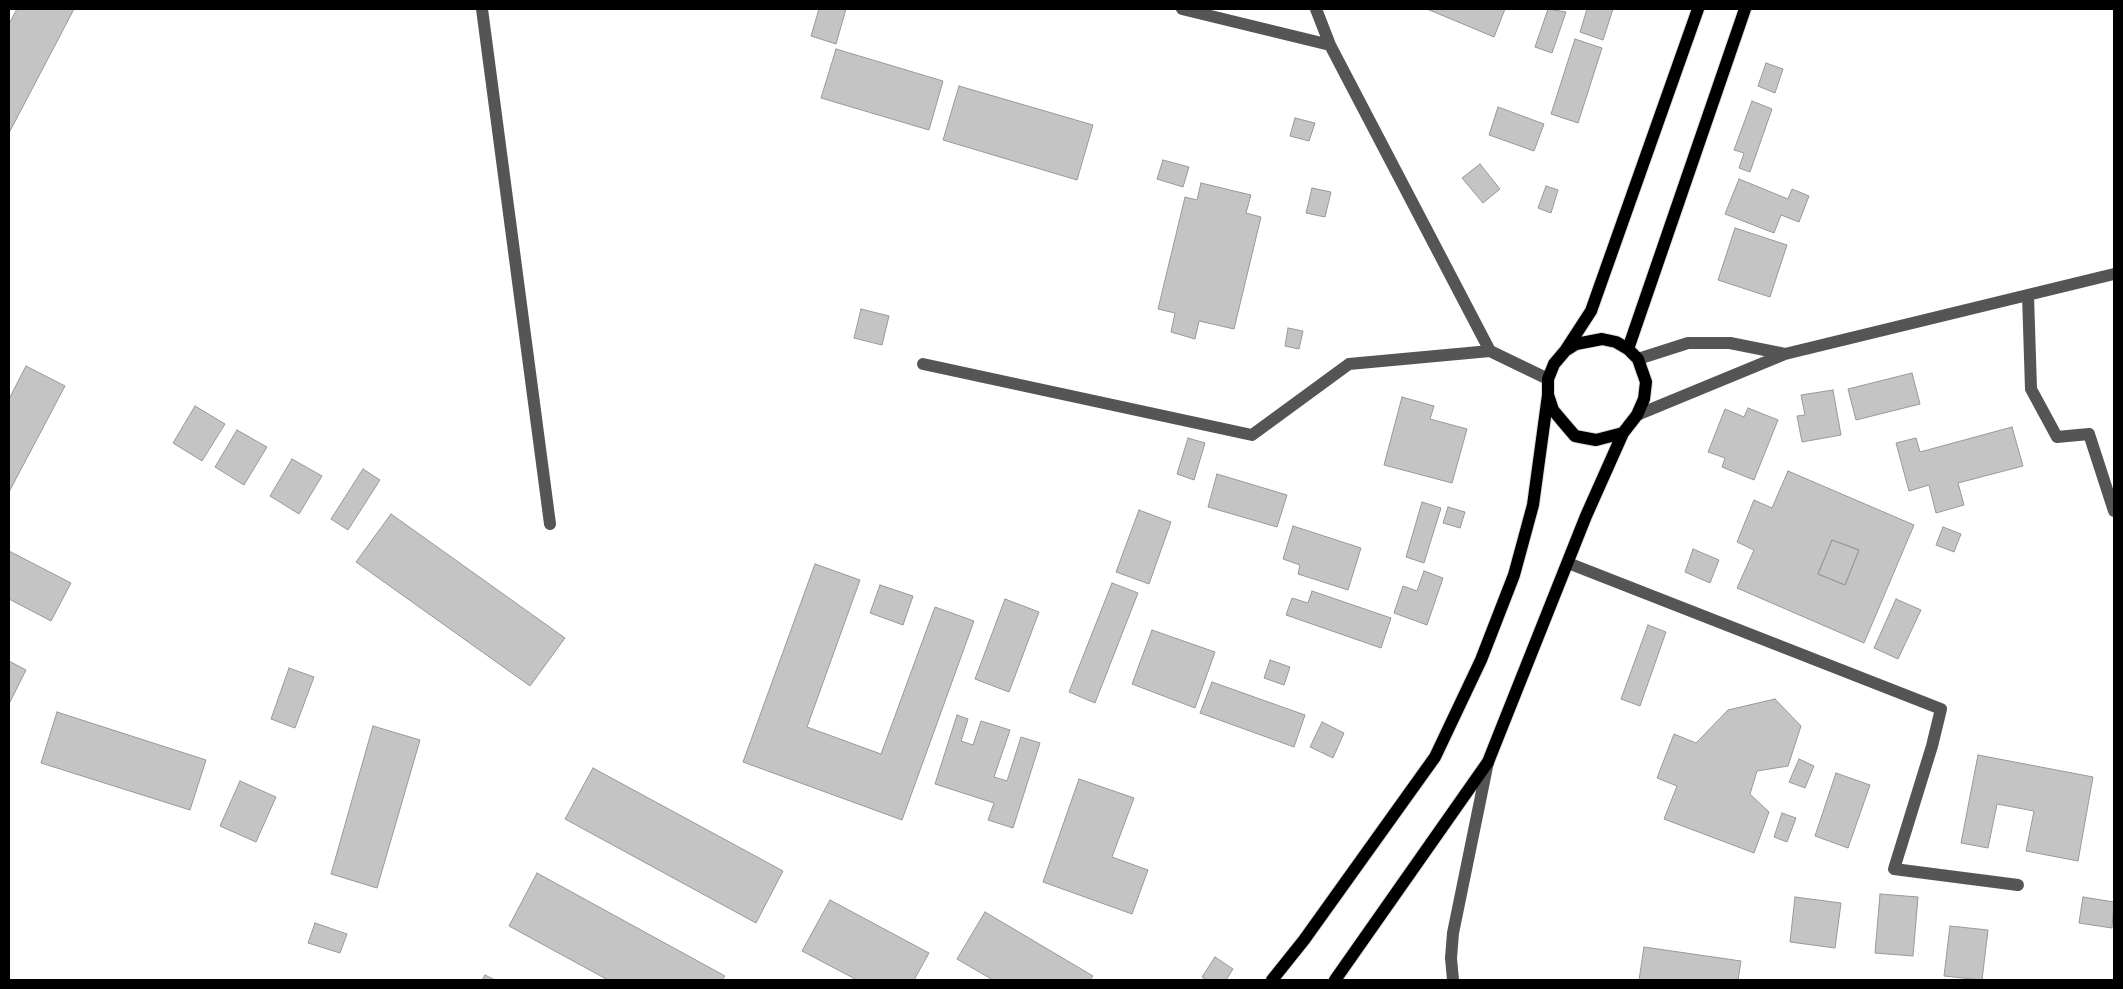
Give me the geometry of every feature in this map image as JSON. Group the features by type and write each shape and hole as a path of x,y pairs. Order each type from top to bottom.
{"main road":[{"path":"1272,980 1304,940 1435,757 1477,669 1514,575 1530,514 1548,395 1548,379 1554,364 1591,312 1698,9"},
{"path":"1628,349 1745,9"},
{"path":"1335,980 1488,762 1586,516 1623,433 1638,415 1644,399 1646,382 1638,359 1628,349 1616,342 1602,339 1576,344 1565,351"},
{"path":"1548,395 1553,410 1575,436 1596,440 1623,433"}],"street":[{"path":"482,9 550,524"},
{"path":"1182,9 1330,45"},
{"path":"1316,9 1330,45 1490,351"},
{"path":"1638,415 1785,354 2114,274"},
{"path":"2028,295 2031,389 2057,437 2088,434 2114,511"},
{"path":"1638,359 1688,343 1730,342 1785,354"},
{"path":"923,364 1252,435 1349,364 1490,351 1548,379"},
{"path":"1568,563 1941,708 1932,746 1894,869 2018,885"},
{"path":"1453,980 1451,958 1453,934 1488,762"}],"building":[{"path":"17,9 74,9 9,133 9,24"},
{"path":"819,9 846,9 836,44 811,36"},
{"path":"1427,9 1505,9 1494,37"},
{"path":"1548,9 1566,12 1552,53 1535,47"},
{"path":"1587,9 1613,9 1603,40 1580,32"},
{"path":"1575,39 1602,48 1578,123 1551,114"},
{"path":"836,49 943,81 929,130 821,98"},
{"path":"1766,63 1783,69 1775,93 1758,86"},
{"path":"959,86 1093,125 1077,180 943,140"},
{"path":"1752,101 1772,109 1750,172 1739,168 1744,153 1734,150"},
{"path":"1498,107 1544,124 1534,151 1489,135"},
{"path":"1295,118 1315,123 1309,141 1290,136"},
{"path":"1163,160 1189,167 1183,187 1157,179"},
{"path":"1480,164 1500,189 1483,203 1462,178"},
{"path":"1739,179 1788,199 1792,189 1809,196 1799,222 1781,215 1774,233 1725,214"},
{"path":"1201,183 1251,195 1246,213 1261,217 1234,329 1199,321 1195,339 1171,332 1175,313 1158,309 1185,197 1197,200"},
{"path":"1546,186 1558,190 1551,213 1538,208"},
{"path":"1312,188 1331,192 1325,217 1306,213"},
{"path":"1735,228 1787,245 1770,297 1718,280"},
{"path":"861,309 889,316 882,345 854,338"},
{"path":"1288,328 1303,331 1299,349 1285,346"},
{"path":"26,366 65,386 9,492 9,399"},
{"path":"1912,373 1920,404 1856,420 1848,389"},
{"path":"1833,390 1841,435 1802,442 1797,416 1805,415 1801,395"},
{"path":"1402,397 1434,406 1430,419 1467,429 1452,483 1384,465"},
{"path":"195,406 225,424 202,461 173,443"},
{"path":"1748,408 1778,420 1754,480 1722,467 1725,458 1708,452 1725,409 1744,417"},
{"path":"2012,427 2023,466 1958,483 1964,505 1936,513 1929,485 1909,491 1896,443 1916,438 1920,452"},
{"path":"237,430 267,447 244,485 215,467"},
{"path":"1188,438 1205,443 1194,480 1177,474"},
{"path":"292,459 322,476 299,514 270,496"},
{"path":"363,469 380,480 348,530 331,519"},
{"path":"1788,471 1914,525 1864,643 1737,588 1754,550 1737,542 1754,500 1772,508","holes":["1832,540 1859,550 1845,585 1818,574"]},
{"path":"1217,474 1287,495 1277,527 1208,507"},
{"path":"1422,502 1441,508 1424,563 1406,557"},
{"path":"1448,507 1465,512 1460,528 1443,523"},
{"path":"1139,510 1171,522 1149,584 1116,572"},
{"path":"391,514 565,638 530,686 356,562"},
{"path":"1293,526 1361,548 1348,590 1298,574 1300,565 1283,559"},
{"path":"1943,527 1961,534 1954,552 1936,545"},
{"path":"1832,540 1859,550 1845,585 1818,574"},
{"path":"1693,549 1719,560 1710,583 1685,572"},
{"path":"9,551 71,583 51,621 9,599"},
{"path":"815,564 860,580 807,727 881,754 935,607 974,621 902,820 743,762"},
{"path":"1424,571 1443,578 1427,625 1394,613 1403,586 1417,591"},
{"path":"1112,583 1138,593 1095,703 1069,692"},
{"path":"880,585 913,596 903,625 870,613"},
{"path":"1312,591 1391,618 1381,648 1286,615 1292,598 1308,603"},
{"path":"1005,599 1039,612 1009,692 975,679"},
{"path":"1896,599 1921,610 1898,659 1874,648"},
{"path":"1648,625 1666,632 1640,706 1621,699"},
{"path":"1152,630 1215,652 1195,708 1132,684"},
{"path":"1270,660 1290,667 1284,685 1264,678"},
{"path":"9,661 26,670 9,704"},
{"path":"289,668 314,677 295,728 271,719"},
{"path":"1212,682 1305,715 1294,747 1200,713"},
{"path":"1775,699 1801,726 1788,766 1757,771 1750,794 1769,812 1754,853 1664,819 1677,786 1657,778 1674,734 1696,743 1728,710"},
{"path":"57,712 206,760 190,810 41,763"},
{"path":"957,715 968,719 961,741 973,745 981,721 1010,730 994,777 1007,781 1021,737 1040,743 1013,828 988,820 994,803 935,784"},
{"path":"1322,722 1344,733 1333,758 1310,747"},
{"path":"373,726 420,740 377,888 331,874"},
{"path":"1978,755 2093,777 2078,861 2026,851 2034,811 1997,804 1988,848 1961,843"},
{"path":"1799,759 1814,766 1805,788 1789,782"},
{"path":"593,768 783,871 756,923 565,819"},
{"path":"1836,773 1870,785 1848,848 1815,836"},
{"path":"1079,779 1134,798 1112,857 1148,870 1132,914 1043,882"},
{"path":"240,781 276,797 256,842 220,826"},
{"path":"1782,813 1796,818 1787,842 1774,837"},
{"path":"537,873 725,976 722,980 608,980 509,926"},
{"path":"1880,894 1918,897 1913,956 1875,953"},
{"path":"1795,897 1841,903 1835,948 1790,942"},
{"path":"2083,897 2114,902 2112,928 2079,923"},
{"path":"830,900 929,953 914,980 857,980 802,951"},
{"path":"985,912 1093,976 1090,980 993,980 957,959"},
{"path":"315,923 347,934 340,953 308,943"},
{"path":"1950,926 1988,930 1982,980 1944,976"},
{"path":"1644,947 1741,961 1738,980 1639,980"},
{"path":"1215,957 1233,969 1226,980 1207,980 1202,977"},
{"path":"485,975 495,980 482,980"}]}
